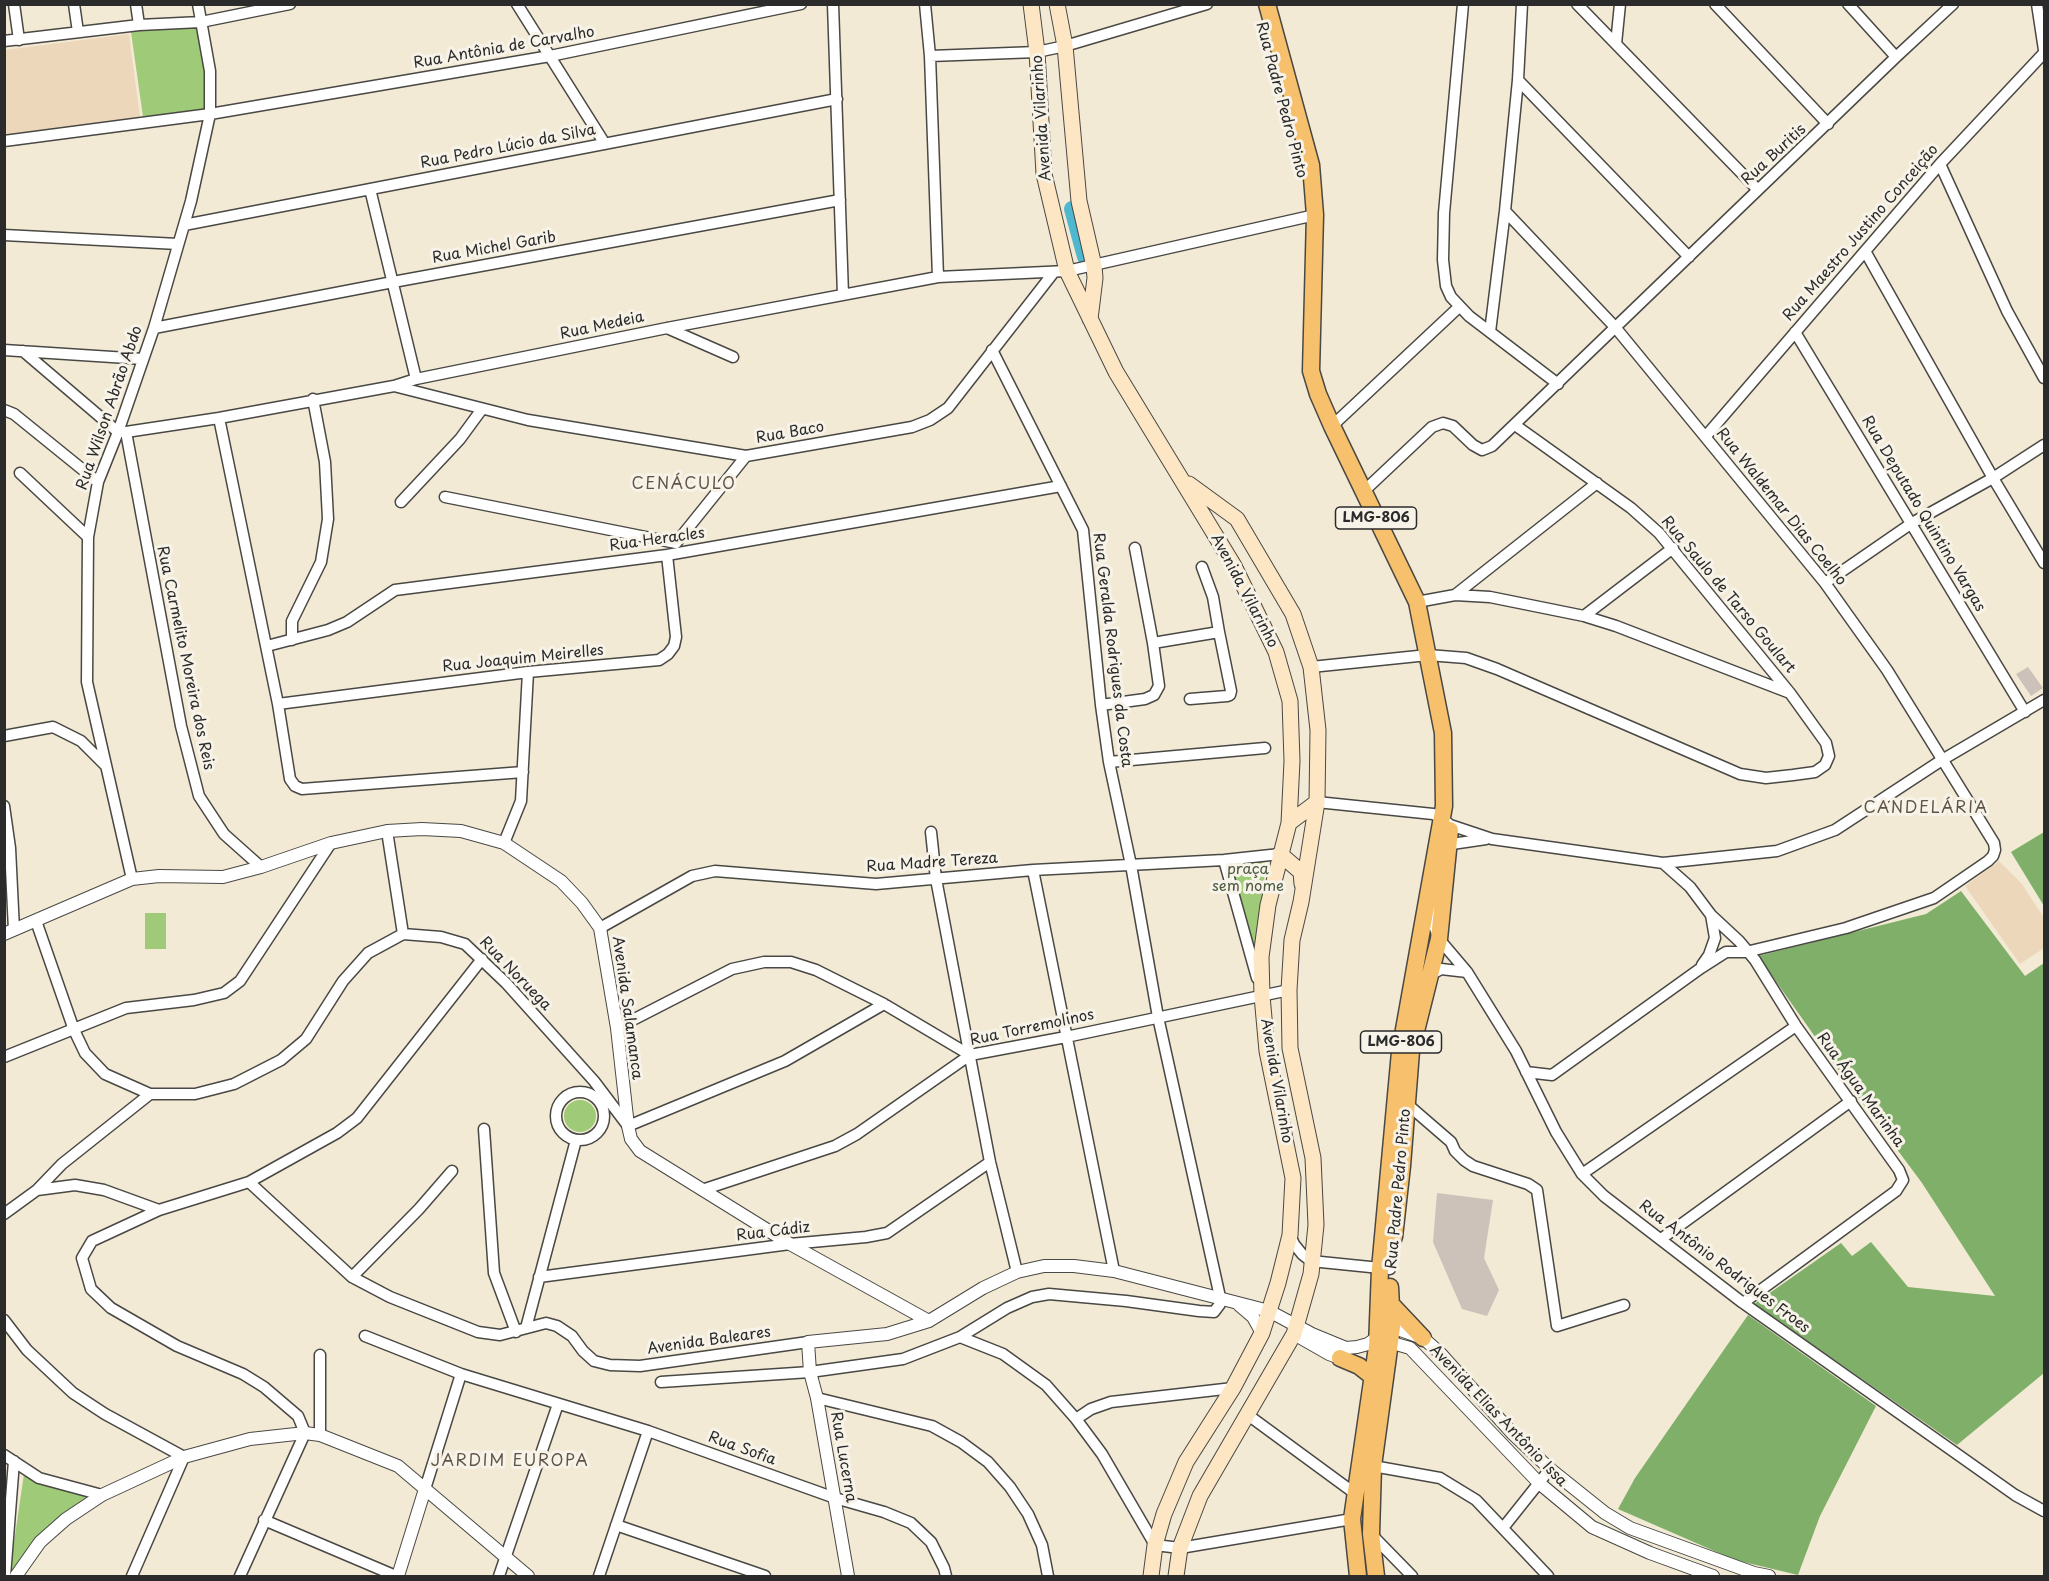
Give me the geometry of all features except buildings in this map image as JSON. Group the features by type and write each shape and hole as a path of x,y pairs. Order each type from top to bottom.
{"highway":[{"name":"Rua Padre Pedro Pinto","path":"1256,4 1302,166 1312,221"},
{"name":"Rua Padre Pedro Pinto","path":"1267,4 1311,165 1311,371 1317,394 1417,602 1443,733 1445,816 1439,939 1411,1051 1402,1166 1385,1269 1389,1303 1373,1466 1371,1534 1376,1576"},
{"name":"Rua Padre Pedro Pinto","path":"1358,1576 1352,1519 1372,1377 1384,1339 1385,1269 1400,1052 1428,889 1444,845"},
{"path":"1389,1303 1423,1338"},
{"path":"1340,1358 1359,1366 1372,1377"}],"main road":[{"name":"Avenida Vilarinho","path":"1031,4 1037,52 1044,174 1060,272 1090,320 1116,372 1234,566 1276,652 1290,701 1292,761 1289,823 1268,905 1261,957 1262,996 1268,1051 1293,1178 1290,1235 1262,1333 1233,1388 1186,1462 1164,1514 1155,1545 1151,1576"},
{"name":"Avenida Vilarinho","path":"1057,4 1065,46 1079,201 1095,272 1090,320"},
{"name":"Avenida Vilarinho","path":"1176,1576 1180,1548 1200,1496 1295,1330 1311,1274 1316,1225 1314,1168 1290,1048 1289,990 1292,940 1301,902 1317,802 1318,730 1311,667 1293,614 1237,519 1179,477"},
{"path":"1289,823 1317,802"},
{"path":"1280,854 1303,875 1301,902"}],"street":[{"path":"14,4 19,40"},
{"path":"74,4 78,32"},
{"path":"136,4 139,25"},
{"name":"Rua Wilson Abrão Abdo","path":"132,879 87,682 88,537 98,482 122,432 184,225 210,114 210,71 198,4"},
{"path":"4,41 139,25 201,22 290,4"},
{"path":"517,4 605,144"},
{"name":"Rua Antônia de Carvalho","path":"4,141 210,114 550,56 801,4"},
{"path":"833,4 843,295"},
{"path":"925,4 930,56 938,277"},
{"path":"930,56 1037,52 1065,46 1207,4"},
{"path":"1463,4 1444,213 1443,260 1446,286 1459,307 1558,384"},
{"path":"1490,332 1518,80 1522,4"},
{"path":"1577,4 1758,190"},
{"path":"1617,44 1620,4"},
{"path":"1715,4 1828,124"},
{"path":"1848,4 1896,57"},
{"name":"Rua Buritis","path":"1364,491 1432,427 1443,423 1453,426 1473,445 1482,450 1492,446 1953,4"},
{"path":"2037,4 2044,51"},
{"name":"Rua Maestro Justino Conceição","path":"1706,436 1864,250 2044,51"},
{"path":"1518,80 1689,257"},
{"name":"Rua Pedro Lúcio da Silva","path":"184,225 837,99"},
{"path":"1940,164 2007,312 2044,378"},
{"path":"370,189 416,379"},
{"name":"Rua Michel Garib","path":"154,328 840,201"},
{"name":"Rua Waldemar Dias Coelho","path":"1505,211 1615,327 1825,583 1887,670 1994,843 1995,850 1988,861 1934,898 1846,928 1746,952"},
{"name":"Rua Medeia","path":"122,432 219,418 394,386 416,379 667,328 938,277 1095,272 1312,221"},
{"path":"4,235 178,244"},
{"path":"1864,250 1993,478 2044,563"},
{"name":"Rua Baco","path":"394,386 528,420 746,456 912,427 930,420 948,408 992,350 1060,272"},
{"path":"1332,426 1459,307"},
{"path":"667,328 733,357"},
{"name":"Rua Deputado Quintino Vargas","path":"1795,332 2025,712"},
{"path":"4,350 143,359"},
{"name":"Rua Geralda Rodrigues da Costa","path":"992,350 1083,530 1109,762 1131,865 1158,1017 1220,1297"},
{"path":"23,351 122,432"},
{"path":"291,640 292,621 321,562 328,519 325,462 313,399"},
{"path":"401,502 460,439 482,409"},
{"path":"4,410 14,414 98,482"},
{"path":"219,418 267,646 290,779 295,786 302,789 523,772"},
{"name":"Rua Saulo de Tarso Goulart","path":"1428,655 1466,658 1497,669 1740,774 1766,778 1815,772 1825,765 1829,756 1826,743 1790,693 1659,532 1631,508 1515,425"},
{"name":"Rua Carmelito Moreira dos Reis","path":"122,432 181,726 199,796 224,834 261,867"},
{"path":"1825,583 1911,523 1993,478 2044,446"},
{"path":"445,497 678,548 746,456"},
{"path":"20,473 88,537"},
{"path":"1455,595 1597,483"},
{"name":"Rua Heracles","path":"267,646 328,630 348,622 395,590 667,555 678,548 1061,486"},
{"path":"1101,705 1145,699 1154,695 1159,686 1135,548"},
{"path":"1584,616 1673,548"},
{"name":"Rua Joaquim Meirelles","path":"278,704 528,672 659,660 674,646 676,637 667,555"},
{"path":"1190,699 1227,696 1231,691 1213,597 1202,567"},
{"path":"1417,602 1455,595 1490,597 1584,616 1616,626 1790,693"},
{"path":"1153,643 1220,632"},
{"path":"1311,667 1428,655"},
{"path":"504,843 521,801 528,672"},
{"path":"1444,845 1492,839 1663,863 1777,851 1835,830 1942,760 2044,700"},
{"path":"4,736 53,727 81,741 105,765"},
{"path":"1109,762 1265,748"},
{"path":"1317,802 1445,816 1492,839"},
{"path":"4,806 9,932"},
{"name":"Avenida Salamanca","path":"9,932 132,879 159,876 223,877 261,867 331,843 387,831 422,829 461,831 504,843 561,881 582,903 600,928 617,1028 628,1126 631,1138 640,1151 790,1244 929,1321"},
{"path":"36,921 74,1030 85,1053 105,1074 150,1094 195,1094 234,1084 281,1060 306,1039 343,981 368,952 403,934 387,831"},
{"path":"931,832 936,879 990,1161 1017,1272"},
{"path":"4,1057 126,1008 194,1000 224,993 240,981 331,843"},
{"name":"Rua Madre Tereza","path":"600,928 692,876 715,871 876,884 1033,870 1224,860 1280,854"},
{"path":"1224,860 1262,996"},
{"name":"Rua Água Marinha","path":"1663,863 1690,887 1711,915 1739,941 1755,960 1796,1026 1899,1170 1903,1180 1896,1191 1743,1303"},
{"path":"1033,870 1114,1271"},
{"name":"Rua Antônio Rodrigues Froes","path":"1428,889 1433,922 1439,939 1467,972 1516,1051 1556,1132 1582,1174 1604,1196 1743,1303 1967,1461 2044,1511"},
{"path":"1701,968 1715,939 1711,915"},
{"name":"Rua Noruega","path":"403,934 441,937 465,944 506,983 594,1081 628,1126"},
{"path":"1526,1072 1552,1075 1726,952 1746,952"},
{"path":"240,1576 305,1433 298,1416 243,1374 177,1346 111,1308 91,1289 82,1258 92,1241 159,1210 249,1182 337,1133 357,1118 482,959"},
{"path":"617,1028 732,969 764,962 790,962 816,970 884,1004 970,1055"},
{"path":"1430,975 1441,969 1467,972"},
{"name":"Rua Torremolinos","path":"702,1190 835,1146 857,1134 970,1055 1289,990"},
{"path":"604,1119 628,1126 785,1061 884,1004"},
{"path":"1582,1174 1796,1026"},
{"path":"590,1094 594,1081"},
{"path":"574,1092 590,1094 602,1104 604,1119 598,1133 584,1140 576,1140 568,1138 557,1125 556,1109 566,1096 574,1092"},
{"path":"4,1214 37,1190 63,1164 150,1094"},
{"path":"1661,1239 1851,1101"},
{"path":"1407,1104 1473,1166 1528,1184 1537,1190 1557,1326 1624,1305"},
{"path":"484,1129 494,1273 521,1330"},
{"path":"521,1330 539,1277 576,1140"},
{"name":"Rua Cádiz","path":"539,1277 886,1233 990,1161"},
{"path":"352,1277 419,1209 452,1171"},
{"name":"Avenida Baleares","path":"249,1182 352,1277 390,1297 478,1332 500,1335 546,1323 557,1326 572,1336 594,1361 610,1365 640,1366 808,1342 886,1334 929,1321 983,1288 1017,1272 1044,1266 1074,1266 1114,1271 1269,1311 1340,1358"},
{"path":"37,1190 75,1185 104,1190 159,1210"},
{"path":"1290,1235 1294,1244 1311,1261 1385,1269"},
{"path":"661,1382 810,1372 903,1359 960,1337 1007,1308 1032,1297 1049,1294 1214,1312 1220,1304 1220,1297"},
{"name":"Avenida Baleares","path":"1236,1302 1253,1317 1262,1333"},
{"path":"4,1320 27,1350 73,1393 105,1414 184,1457"},
{"name":"Avenida Baleares","path":"1295,1330 1346,1348 1384,1339"},
{"path":"264,1520 397,1576 461,1374 365,1336"},
{"path":"960,1337 1003,1354 1046,1385 1076,1419 1102,1454 1155,1545 1180,1548 1352,1519"},
{"name":"Avenida Elias Antônio Issa","path":"1384,1339 1423,1338 1440,1353 1513,1434 1550,1469 1605,1513 1630,1528 1754,1575 1768,1576"},
{"path":"1340,1358 1362,1354 1384,1339"},
{"name":"Avenida Elias Antônio Issa","path":"1384,1339 1410,1348 1539,1483 1592,1527 1650,1553 1713,1576"},
{"name":"Rua Lucerna","path":"808,1342 810,1372 817,1398 848,1576"},
{"path":"320,1355 320,1435"},
{"name":"Rua Sofia","path":"461,1374 648,1431 835,1498 910,1522 932,1542 946,1576"},
{"path":"1076,1419 1091,1409 1111,1402 1233,1388"},
{"path":"817,1398 932,1426 961,1442 979,1456 1010,1487 1029,1514 1042,1545 1048,1576"},
{"path":"499,1576 558,1404"},
{"path":"1248,1415 1357,1495"},
{"path":"599,1576 648,1431"},
{"path":"16,1576 40,1542 66,1519 102,1495 184,1457 250,1439 305,1433 320,1435 398,1466 528,1576"},
{"path":"132,1576 184,1457"},
{"path":"9,1458 39,1478 102,1495"},
{"path":"5,1576 9,1458"},
{"path":"1373,1466 1440,1478 1476,1500 1548,1576"},
{"path":"1503,1528 1550,1469"},
{"path":"616,1525 765,1576"},
{"path":"1371,1534 1412,1576"}],"shaded area":[{"path":"129,34 140,117 6,135 5,50"},
{"path":"2028,667 2043,688 2031,696 2016,674"},
{"path":"1999,861 2022,884 2044,918 2044,948 2020,964 1965,886"},
{"path":"1437,1193 1493,1200 1484,1258 1499,1290 1487,1316 1462,1309 1433,1242"}],"green space":[{"path":"197,23 210,108 143,117 131,32"},
{"path":"2044,832 2044,906 2011,852"},
{"name":"praça sem nome","path":"1265,861 1260,983 1228,862"},
{"path":"1961,891 2025,976 2044,963 2044,1373 1957,1445 1754,1304 1841,1243 1852,1256 1871,1242 1908,1287 1995,1296 1922,1183 1758,956 1926,914"},
{"path":"145,913 166,913 166,949 145,949"},
{"path":"580,1100 591,1105 596,1116 591,1127 580,1132 569,1127 564,1116 569,1105"},
{"path":"1748,1315 1876,1406 1820,1516 1798,1575 1735,1560 1618,1509 1635,1478"},
{"path":"24,1474 91,1496 12,1576 9,1576"}],"waterway":[{"path":"1072,209 1085,257"}],"district":[{"name":"CENÁCULO","path":"684,485"},
{"name":"CANDELÁRIA","path":"1926,809"},
{"name":"JARDIM EUROPA","path":"510,1462"}]}
